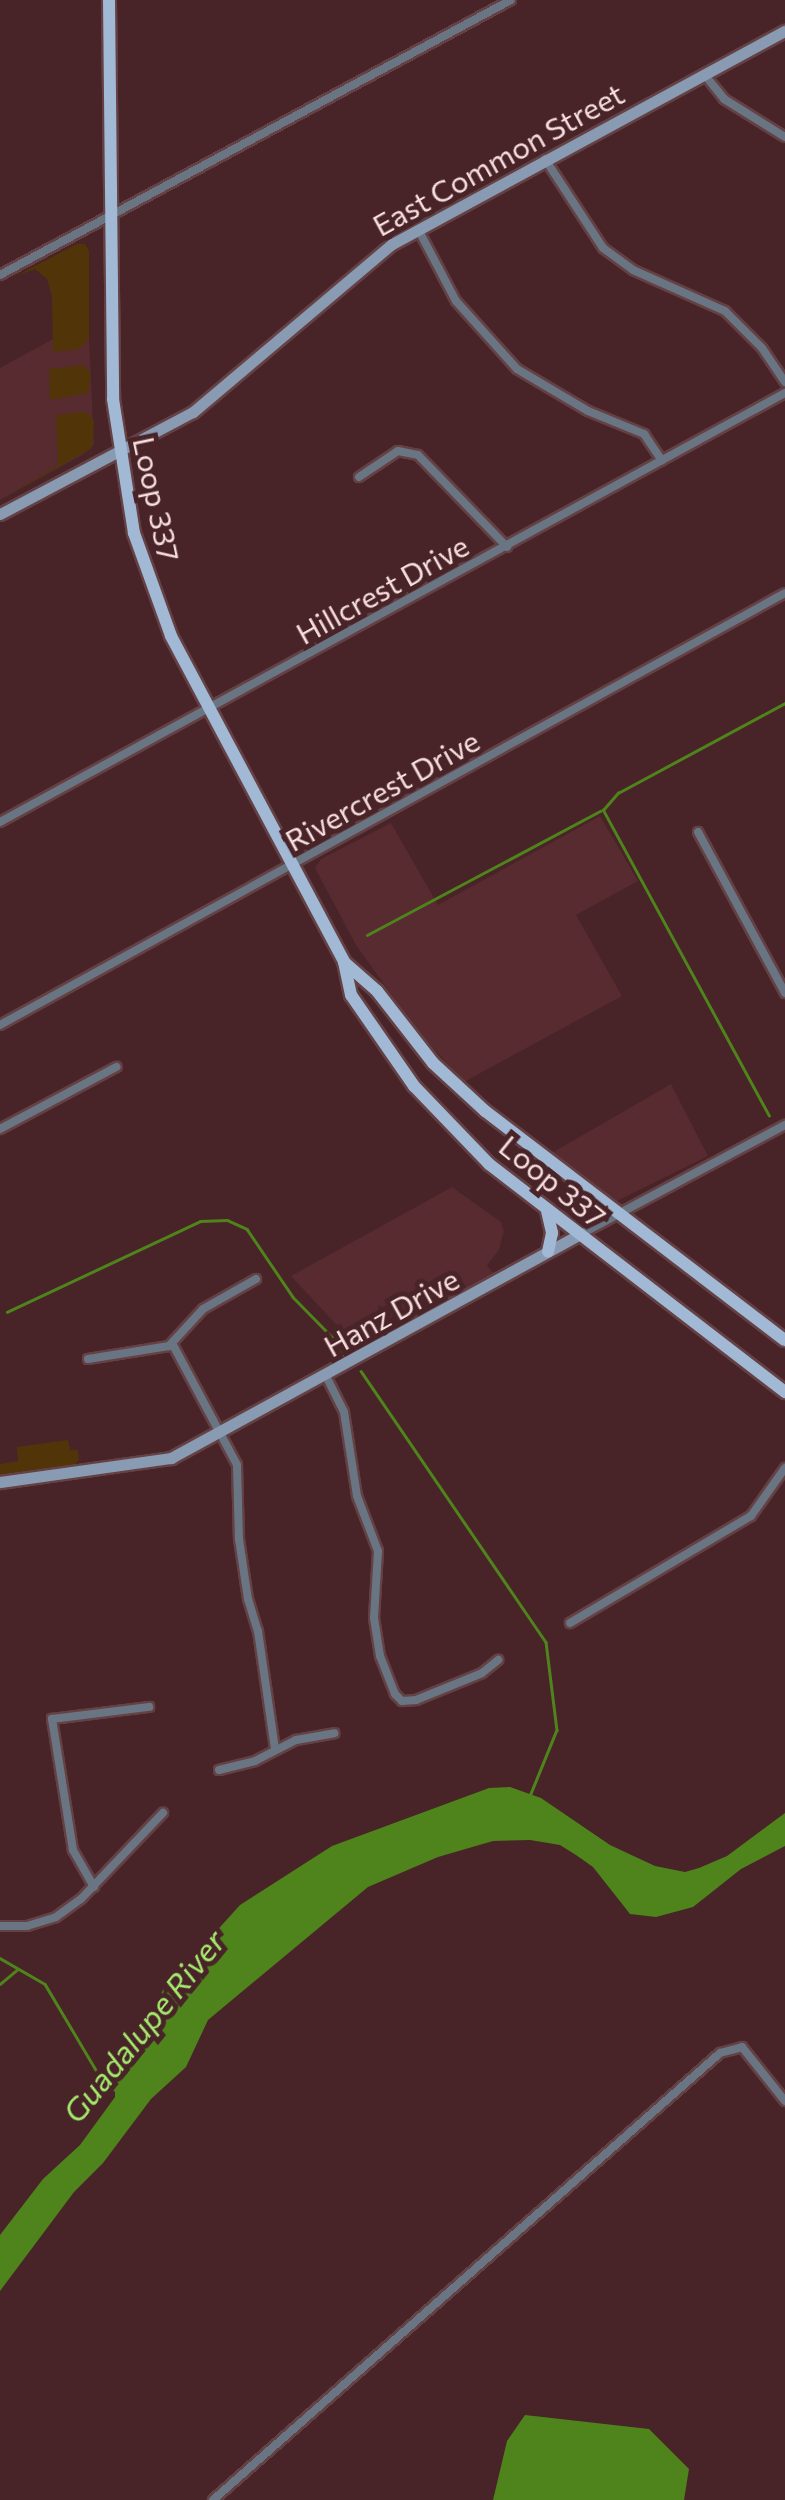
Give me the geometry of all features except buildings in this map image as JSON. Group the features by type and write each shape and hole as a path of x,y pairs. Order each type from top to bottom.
{"main road":[{"name":"Loop 337","path":"109,0 112,386 120,450 146,571 170,636 344,962 351,995 414,1086 489,1164 547,1212 785,1392"},
{"name":"East Common Street","path":"0,514 216,395 370,258 785,31"},
{"name":"Loop 337","path":"344,962 377,991 456,1086 510,1132 785,1340"},
{"path":"547,1212 552,1233 548,1252"},
{"name":"Hanz Drive","path":"0,1482 158,1462 326,1376 579,1235"},
{"path":"720,1341 732,1342 785,1381"}],"street":[{"path":"0,275 510,0"},
{"path":"704,74 724,99 785,138"},
{"path":"545,159 603,248 633,270 725,311 762,348 785,382"},
{"path":"418,229 456,301 517,369 588,412 635,428 662,462"},
{"name":"Hillcrest Drive","path":"0,822 785,394"},
{"path":"359,477 398,451 418,455 446,490 506,547"},
{"name":"Rivercrest Drive","path":"0,1024 785,593"},
{"path":"698,832 785,993"},
{"path":"0,1128 116,1068"},
{"name":"Hanz Drive","path":"579,1235 785,1125"},
{"path":"88,1360 172,1344 203,1309 256,1279"},
{"path":"172,1344 238,1468 239,1539 248,1599 258,1630 275,1749"},
{"path":"326,1376 344,1412 357,1496 378,1552 374,1618 380,1656 396,1694 411,1702 482,1673 498,1660"},
{"path":"570,1623 751,1516 785,1468"},
{"path":"94,1887 73,1850 52,1719 149,1707"},
{"path":"219,1770 249,1763 296,1740 334,1732"},
{"path":"0,1926 27,1926 56,1917 94,1887 163,1813"},
{"path":"213,2500 730,2047 742,2047 785,2101"}],"shaded area":[{"path":"77,244 85,244 89,251 89,338 80,349 53,352 52,296 47,279 35,269 14,277"},
{"path":"89,338 94,444 84,454 0,500 0,368 53,339"},
{"path":"83,365 91,373 88,393 50,400 49,369"},
{"path":"90,414 94,422 92,448 0,500 58,465 56,415"},
{"path":"600,816 638,881 576,915 622,996 464,1082 415,1028 356,945 315,868 321,859 391,823 438,905"},
{"path":"671,1084 708,1156 615,1202 550,1154"},
{"path":"452,1187 501,1222 504,1231 499,1250 487,1265 492,1272 502,1271 360,1350 291,1276"},
{"path":"416,1311 412,1322 331,1366 329,1362 345,1353 336,1353 352,1343 347,1336 355,1332 361,1340"},
{"path":"68,1440 70,1450 78,1450 79,1459 74,1466 0,1476 0,1464 18,1461 17,1447"},
{"path":"510,1787 541,1798 610,1845 655,1866 685,1872 699,1868 727,1856 785,1813 785,1846 741,1869 693,1907 656,1917 630,1914 593,1867 560,1845 530,1840 493,1841 438,1857 368,1887 208,2020 186,2067 151,2099 103,2163 74,2192 0,2291 0,2235 43,2179 80,2145 115,2097 115,2078 163,1990 240,1905 332,1846 489,1788"},
{"path":"525,2415 649,2429 689,2469 684,2500 493,2500 507,2441"}],"waterway":[{"path":"769,1116 603,810 618,793 785,703"},
{"path":"367,935 600,811"},
{"path":"7,1312 200,1221 227,1220 247,1229 293,1297 343,1348"},
{"path":"361,1371 546,1642 557,1730 530,1796"},
{"name":"Guadalupe River","path":"0,1958 45,1984 99,2075 114,2089"},
{"path":"0,1984 18,1969"}]}
